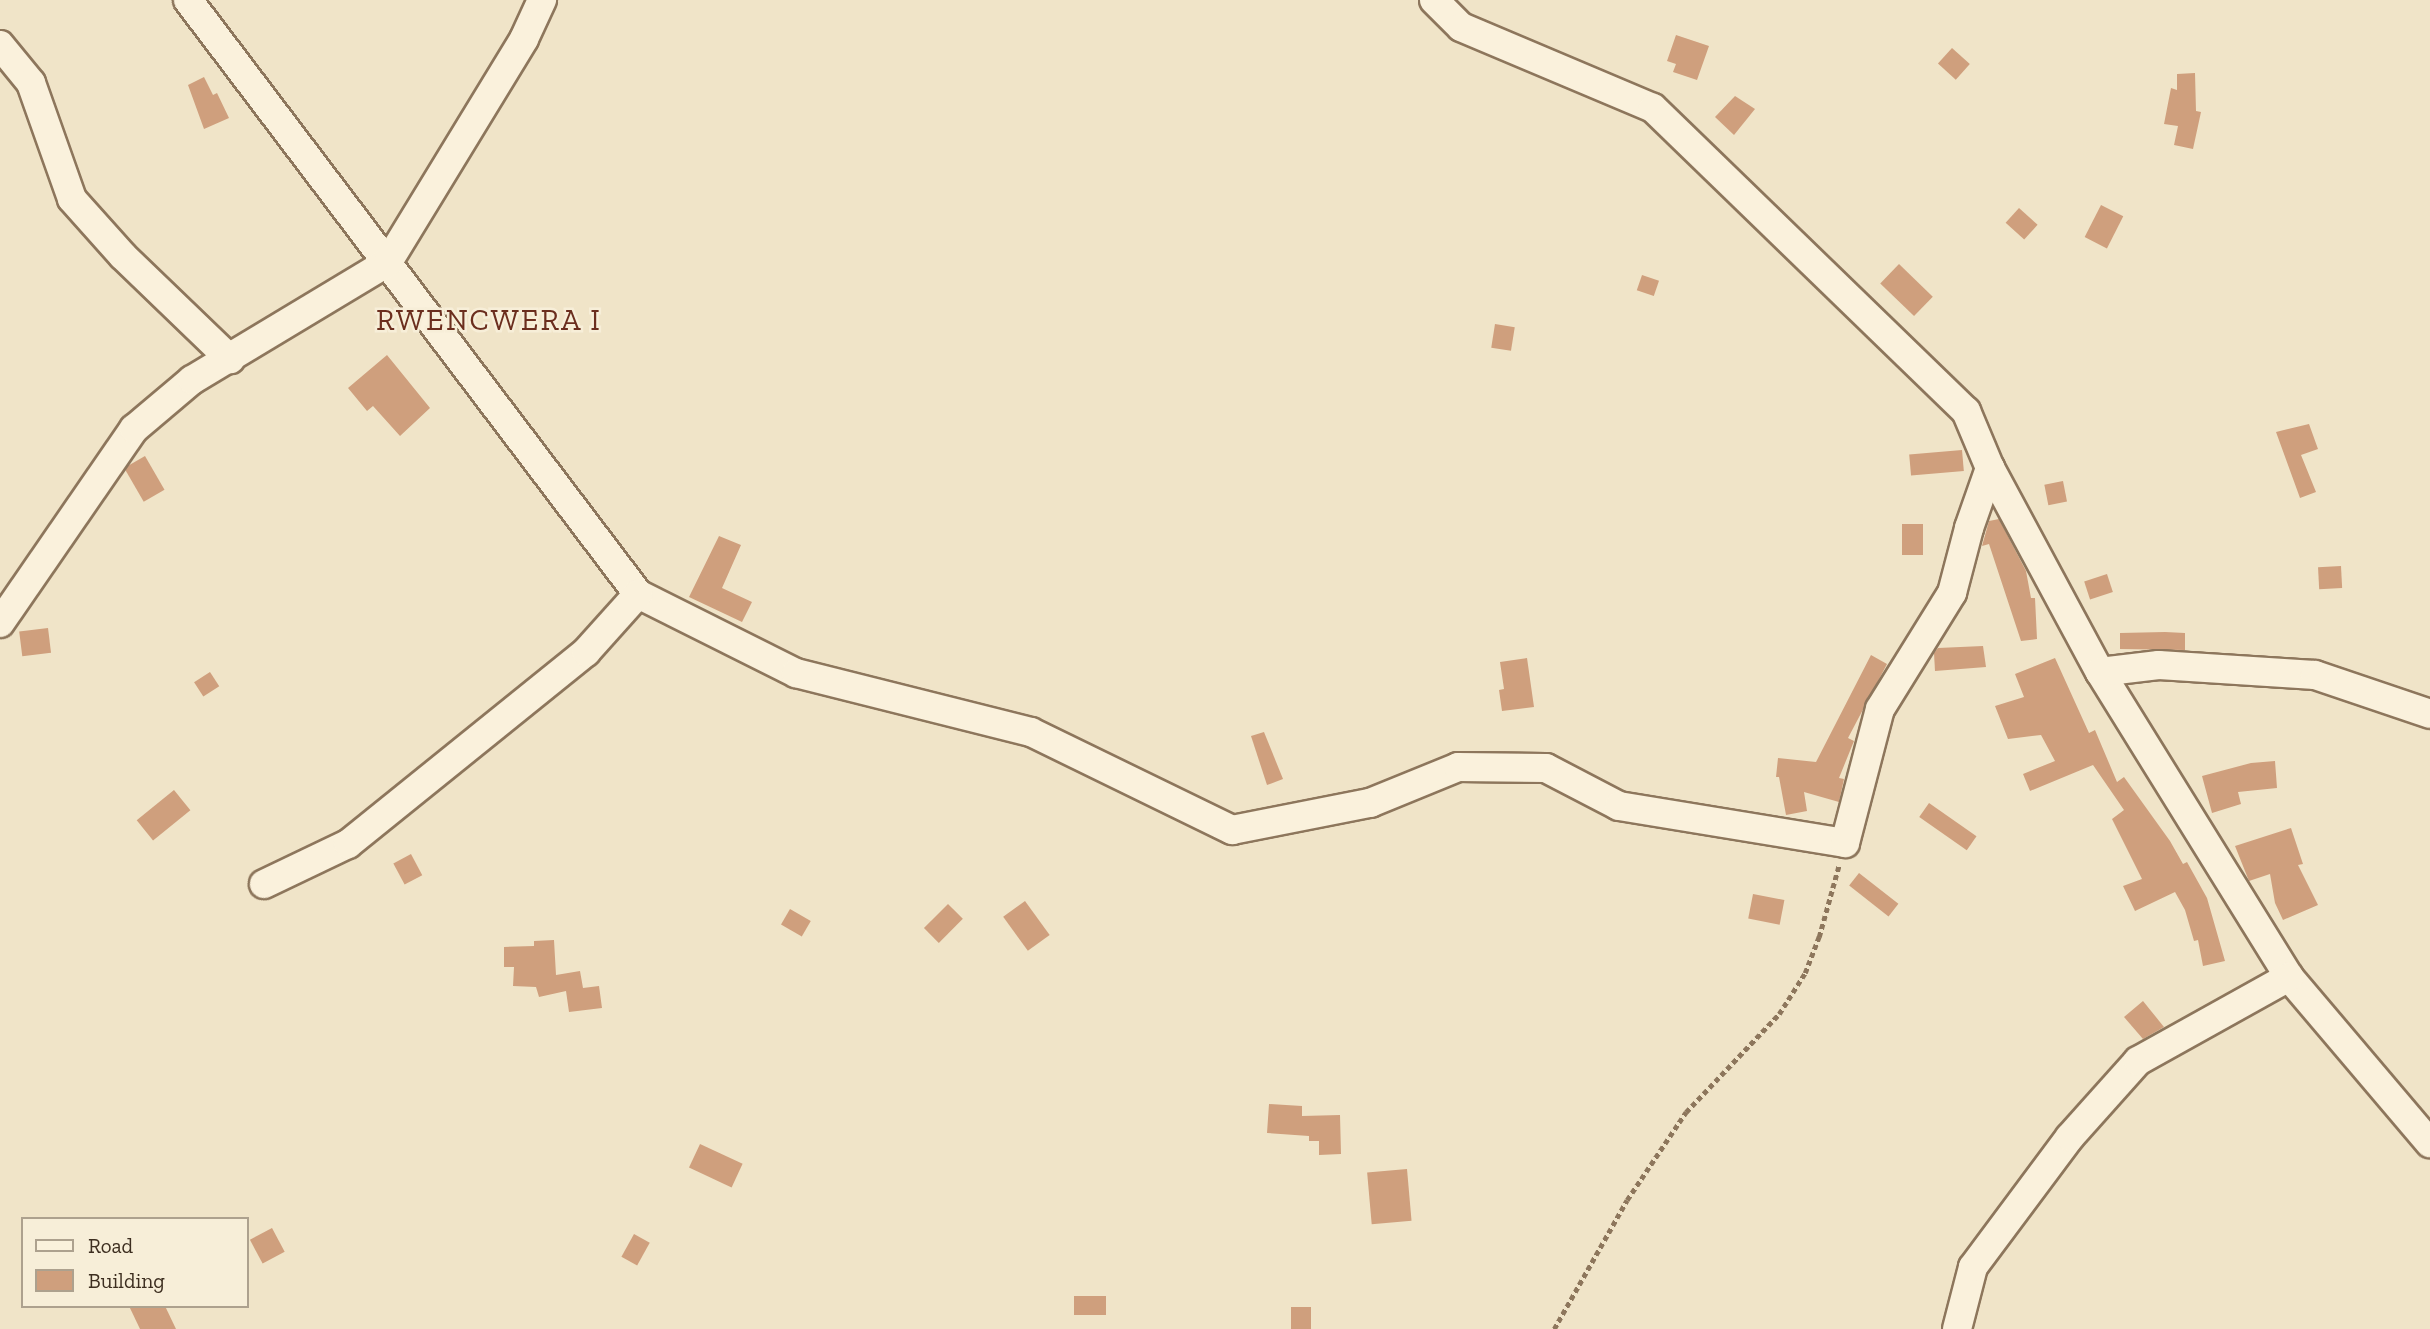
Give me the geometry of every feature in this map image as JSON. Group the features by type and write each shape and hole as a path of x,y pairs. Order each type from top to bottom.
{"street":[{"path":"188,0 638,594 796,673 1031,732 1232,830 1370,803 1458,767 1546,768 1619,806 1845,844 1880,709 1952,593 1969,528 1990,468"},
{"path":"0,623 134,429 192,380 388,262 524,39 542,0"},
{"path":"1434,0 1461,27 1653,108 1966,411 1990,468 2100,672 2289,977 2430,1143"},
{"path":"0,45 31,83 72,199 123,256 230,359"},
{"path":"264,884 348,844 586,652 638,594"},
{"path":"2100,672 2159,665 2315,674 2430,714"},
{"path":"1957,1329 1973,1267 2070,1137 2138,1061 2289,977"}],"path":[{"path":"1554,1329 1627,1200 1686,1112 1779,1014 1805,973 1819,937 1845,844"}],"building":[{"path":"1676,35 1709,46 1697,80 1673,72 1676,64 1667,61"},
{"path":"1952,48 1970,64 1956,80 1938,64"},
{"path":"2195,73 2196,111 2201,112 2193,149 2174,145 2178,126 2164,124 2171,88 2177,90 2177,74"},
{"path":"204,77 213,95 217,93 229,118 204,129 188,85"},
{"path":"1735,96 1755,109 1734,135 1715,117"},
{"path":"2101,205 2123,216 2107,248 2085,237"},
{"path":"2019,208 2038,225 2024,240 2006,223"},
{"path":"1899,264 1933,297 1914,316 1880,283"},
{"path":"1642,275 1659,281 1654,296 1637,290"},
{"path":"1495,324 1515,327 1511,351 1491,348"},
{"path":"387,355 430,408 400,436 373,406 367,411 348,388"},
{"path":"2309,424 2318,449 2301,455 2316,492 2300,498 2276,432"},
{"path":"1962,450 1964,471 1911,476 1909,455"},
{"path":"145,456 164,490 144,502 124,468"},
{"path":"2063,481 2067,502 2048,505 2044,485"},
{"path":"1999,519 2026,571 2031,598 2035,598 2037,639 2021,641 1989,544 1982,546 1989,521"},
{"path":"1902,524 1923,524 1923,555 1902,555"},
{"path":"719,536 741,545 722,588 752,602 742,622 689,597"},
{"path":"2341,566 2342,588 2319,589 2318,567"},
{"path":"2107,574 2113,592 2090,599 2084,581"},
{"path":"48,628 51,653 22,656 19,632"},
{"path":"2120,633 2185,633 2185,650 2120,649"},
{"path":"1983,646 1986,667 1935,671 1934,653 1938,648"},
{"path":"1871,655 1887,664 1848,738 1854,741 1839,778 1844,779 1839,802 1804,792 1807,811 1786,815 1779,777 1776,777 1778,758 1816,762"},
{"path":"1527,658 1534,707 1502,711 1499,690 1504,689 1500,662"},
{"path":"2055,658 2089,733 2095,730 2117,782 2124,777 2170,841 2183,864 2187,862 2207,898 2225,961 2203,966 2198,940 2194,941 2185,910 2175,892 2135,911 2123,886 2142,879 2112,819 2124,810 2093,765 2030,791 2023,774 2055,761 2041,735 2008,739 1995,706 2024,697 2015,674"},
{"path":"210,672 219,686 203,697 194,682"},
{"path":"1264,732 1283,779 1267,785 1251,736"},
{"path":"2275,761 2277,788 2238,792 2241,804 2212,813 2202,776 2251,763"},
{"path":"174,790 190,810 153,840 137,820"},
{"path":"1929,803 1977,836 1967,850 1919,817"},
{"path":"2291,828 2303,864 2298,865 2318,905 2283,920 2275,903 2270,874 2249,881 2235,846"},
{"path":"411,854 422,875 405,885 393,863"},
{"path":"1859,873 1898,904 1889,916 1849,886"},
{"path":"1753,894 1784,900 1780,925 1748,919"},
{"path":"1025,901 1050,935 1028,951 1003,917"},
{"path":"948,904 963,919 939,943 924,928"},
{"path":"790,909 811,921 802,937 781,925"},
{"path":"554,940 556,975 580,971 583,988 599,986 602,1008 569,1012 566,991 539,997 536,987 513,986 514,967 504,967 504,947 534,946 534,941"},
{"path":"2143,1001 2164,1027 2143,1039 2124,1017"},
{"path":"1269,1104 1302,1106 1302,1116 1340,1115 1341,1154 1319,1155 1319,1141 1309,1141 1309,1136 1267,1133"},
{"path":"700,1144 743,1164 732,1187 689,1168"},
{"path":"1407,1169 1412,1221 1372,1224 1367,1172"},
{"path":"272,1228 285,1252 263,1264 250,1240"},
{"path":"634,1234 650,1243 637,1265 621,1257"},
{"path":"1074,1296 1106,1296 1106,1315 1074,1315"},
{"path":"1291,1307 1311,1307 1311,1329 1291,1329"},
{"path":"130,1308 166,1308 176,1329 140,1329"}],"district":[{"name":"RWENCWERA I","path":"489,320"}]}
